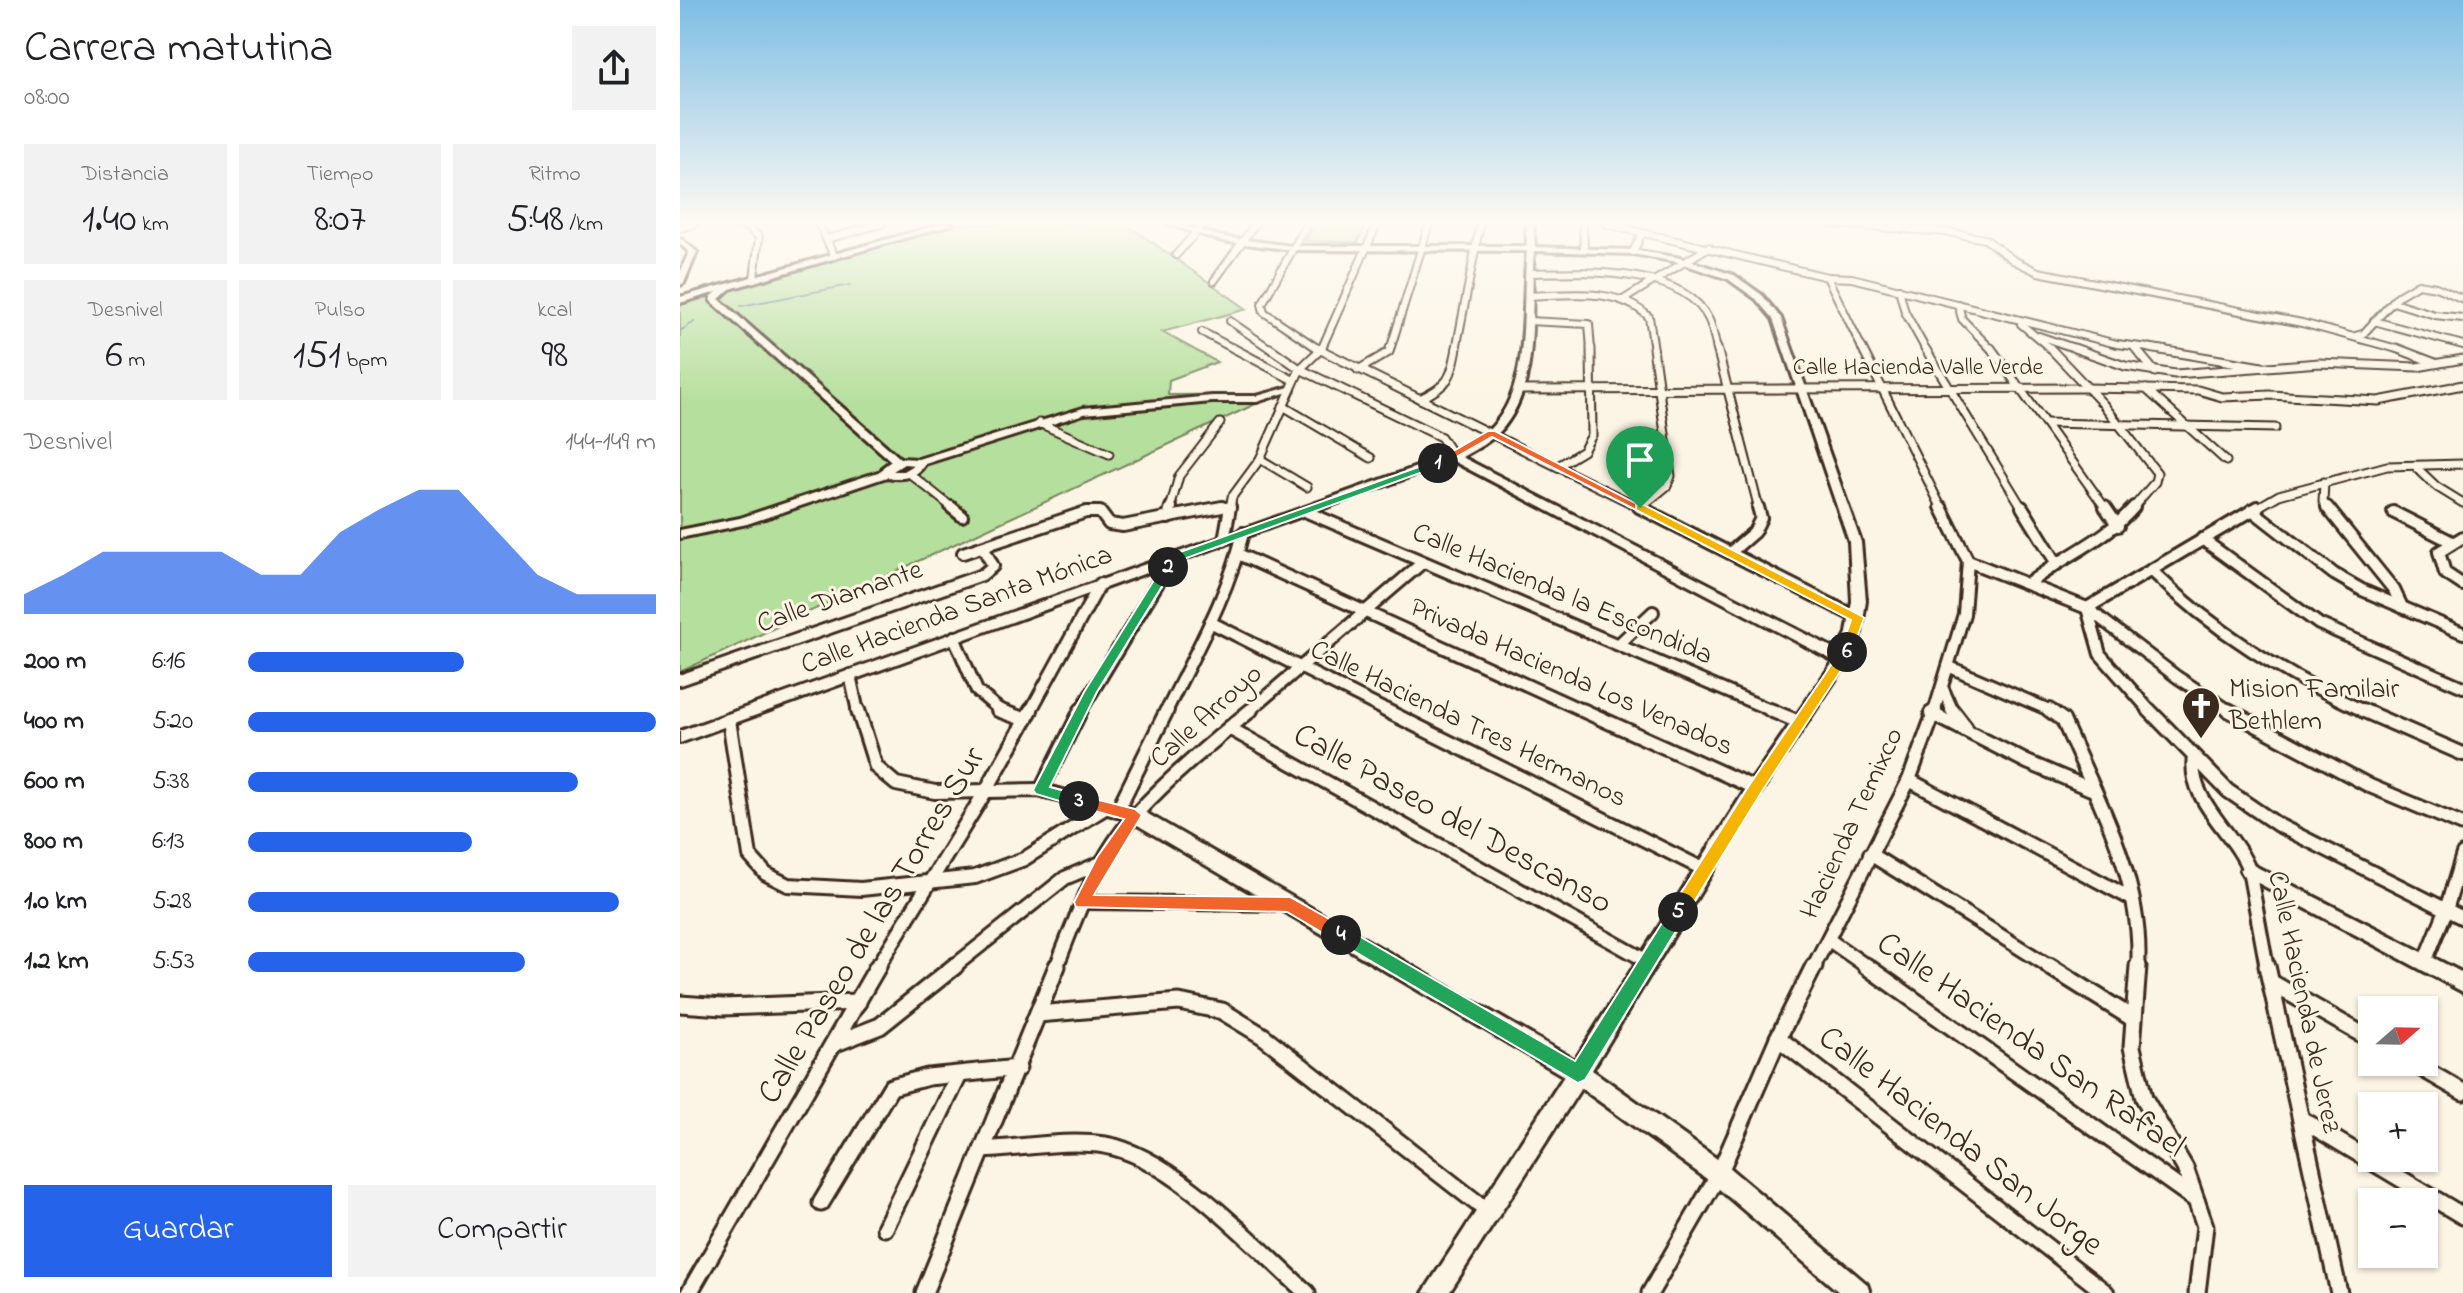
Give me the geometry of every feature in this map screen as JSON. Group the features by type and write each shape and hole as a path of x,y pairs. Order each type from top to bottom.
{"street":[{"path":"1274,284 1262,308 1321,351 1731,552 1858,618"},
{"path":"1224,540 1229,506 1260,459 1300,369 1321,351 1350,284"},
{"path":"1358,370 1389,352 1410,284"},
{"path":"1420,399 1439,390 1451,378 1468,284"},
{"name":"Calle Hacienda Santa Mónica","path":"680,737 1454,457 1491,433 1511,411 1518,390 1529,284"},
{"path":"1623,300 1649,284"},
{"path":"1662,284 1684,294 1704,309 1709,319 1761,518 1754,532 1731,552"},
{"path":"1435,1293 1486,1210 1578,1073 1755,788 1842,659 1858,618 1855,542 1802,388 1777,318 1759,297 1741,284"},
{"path":"1831,284 1968,561 2087,608 2177,677 2249,723 2370,786 2463,825"},
{"path":"1879,284 2135,348 2210,356 2262,367"},
{"path":"2099,284 2353,336 2413,353 2435,363"},
{"path":"2353,336 2363,334 2393,302 2418,284"},
{"path":"2422,284 2463,299"},
{"path":"680,300 734,285"},
{"path":"734,285 714,299 898,462"},
{"path":"1899,289 1905,312 1947,387 2056,562"},
{"path":"1528,296 1623,300 1649,317 1671,476 1667,486 1640,508"},
{"path":"2393,302 2435,315 2463,318"},
{"path":"1958,304 1962,319 1990,347 2118,526"},
{"path":"2416,330 2435,315"},
{"path":"2009,317 2039,336 2125,366 2155,372 2189,374 2319,363 2399,368 2463,359"},
{"path":"1230,321 1300,369 1441,437 1454,457 1842,659"},
{"path":"1527,321 1589,324 1593,390 1589,445 1558,466"},
{"path":"2374,321 2463,345"},
{"path":"1202,332 1291,385"},
{"path":"2028,584 2056,562 2118,526 2155,482 2157,473 2121,426 2039,336"},
{"path":"2135,348 2155,372"},
{"path":"887,473 887,469 898,462 919,462 1083,411 1212,399 1257,399 1291,385"},
{"name":"Calle Hacienda Valle Verde","path":"1518,390 2086,388 2204,390 2222,397 2378,401 2463,385"},
{"path":"2146,389 2226,461"},
{"path":"1283,406 1371,458"},
{"path":"1039,423 1109,454"},
{"path":"1168,518 1179,476 1220,423"},
{"path":"2045,423 2275,428"},
{"path":"1260,459 1307,487"},
{"path":"680,534 743,521 887,473 909,473 917,469 919,462"},
{"path":"2087,608 2279,495 2387,466 2417,468 2463,464"},
{"path":"2417,468 2437,487 2463,503"},
{"path":"909,473 962,516"},
{"path":"2324,482 2323,502 2394,590 2402,608"},
{"path":"963,553 1086,512 1100,512 1114,526 1229,506"},
{"path":"2252,510 2334,574 2402,608 2463,633"},
{"name":"Calle Hacienda la Escondida","path":"1307,512 1799,722"},
{"path":"2393,512 2452,542"},
{"path":"924,1293 1018,1068 1082,902 1103,862 1119,811 1210,622 1238,554 1243,533"},
{"path":"2463,537 2439,552 2442,572 2463,585"},
{"path":"2202,539 2319,624 2463,687"},
{"name":"Calle Diamante","path":"680,680 982,575 993,566 983,547"},
{"name":"Privada Hacienda Los Venados","path":"1238,554 1755,788"},
{"path":"1041,790 1090,692 1173,558"},
{"name":"Hacienda Temixco","path":"1650,1293 1719,1174 1778,1038 1909,780 1950,667 1964,614 1968,561"},
{"name":"Calle Arroyo","path":"1119,811 1229,728 1422,563"},
{"path":"2151,570 2177,599 2236,644 2318,689 2463,754"},
{"name":"Calle Paseo de las Torres Sur","path":"689,1293 926,884 987,789 1100,584"},
{"path":"2087,608 2100,654 2118,678 2228,791 2278,825 2463,918"},
{"path":"1619,644 1653,612"},
{"name":"Calle Hacienda Tres Hermanos","path":"1210,622 1705,870"},
{"path":"954,637 979,697 990,708 1026,720"},
{"path":"1950,667 2055,712 2063,720 2127,868 2139,948 2132,1047 2144,1098 2185,1168 2205,1226 2197,1293"},
{"path":"850,675 871,754 880,773 898,785 923,791 1041,790 1119,811 1290,904 1578,1073 1719,1174 1858,1293"},
{"path":"1943,689 1953,711 1970,733"},
{"path":"1931,713 2091,789"},
{"path":"729,720 750,856 763,874 786,885 825,888 968,879 994,872 1119,811"},
{"name":"Calle Paseo del Descanso","path":"1229,728 1647,961"},
{"name":"Calle Hacienda de Jerez","path":"2194,757 2192,769 2207,808 2244,857 2249,870 2339,1293"},
{"path":"1909,780 2132,899"},
{"path":"1870,854 2132,1018"},
{"path":"2425,962 2446,910 2463,854"},
{"path":"836,1043 880,1026 1065,878 1103,862"},
{"path":"2249,870 2463,983"},
{"path":"1082,902 1290,904"},
{"name":"Calle Hacienda San Rafael","path":"1829,940 2196,1200"},
{"path":"2272,983 2358,1032"},
{"path":"680,1004 723,1007 858,1002"},
{"path":"1038,1014 1179,1002 1222,1011 1263,1036 1486,1210"},
{"name":"Calle Hacienda San Jorge","path":"1778,1038 2106,1293"},
{"path":"821,1203 891,1087 928,1077 1018,1068"},
{"path":"885,1228 959,1075"},
{"path":"2435,1076 2463,1092"},
{"path":"2301,1119 2463,1216"},
{"path":"982,1150 1107,1145 1150,1161 1307,1293"}],"green space":[{"path":"737,284 1212,284 1247,309 1162,332 1217,362 1169,380 1168,395 1277,394 680,672 680,301"}],"waterway":[{"path":"741,306 850,285"},
{"path":"680,331 694,322"}],"place":[{"name":"Mision Familair Bethlem","path":"2201,740"}],"route":[{"path":"1491,433 1640,508 1858,618 1849,648 1755,788 1578,1073 1290,904 1082,902 1103,862 1135,815 1041,790 1090,692 1173,558 1454,457 1491,433"}]}
